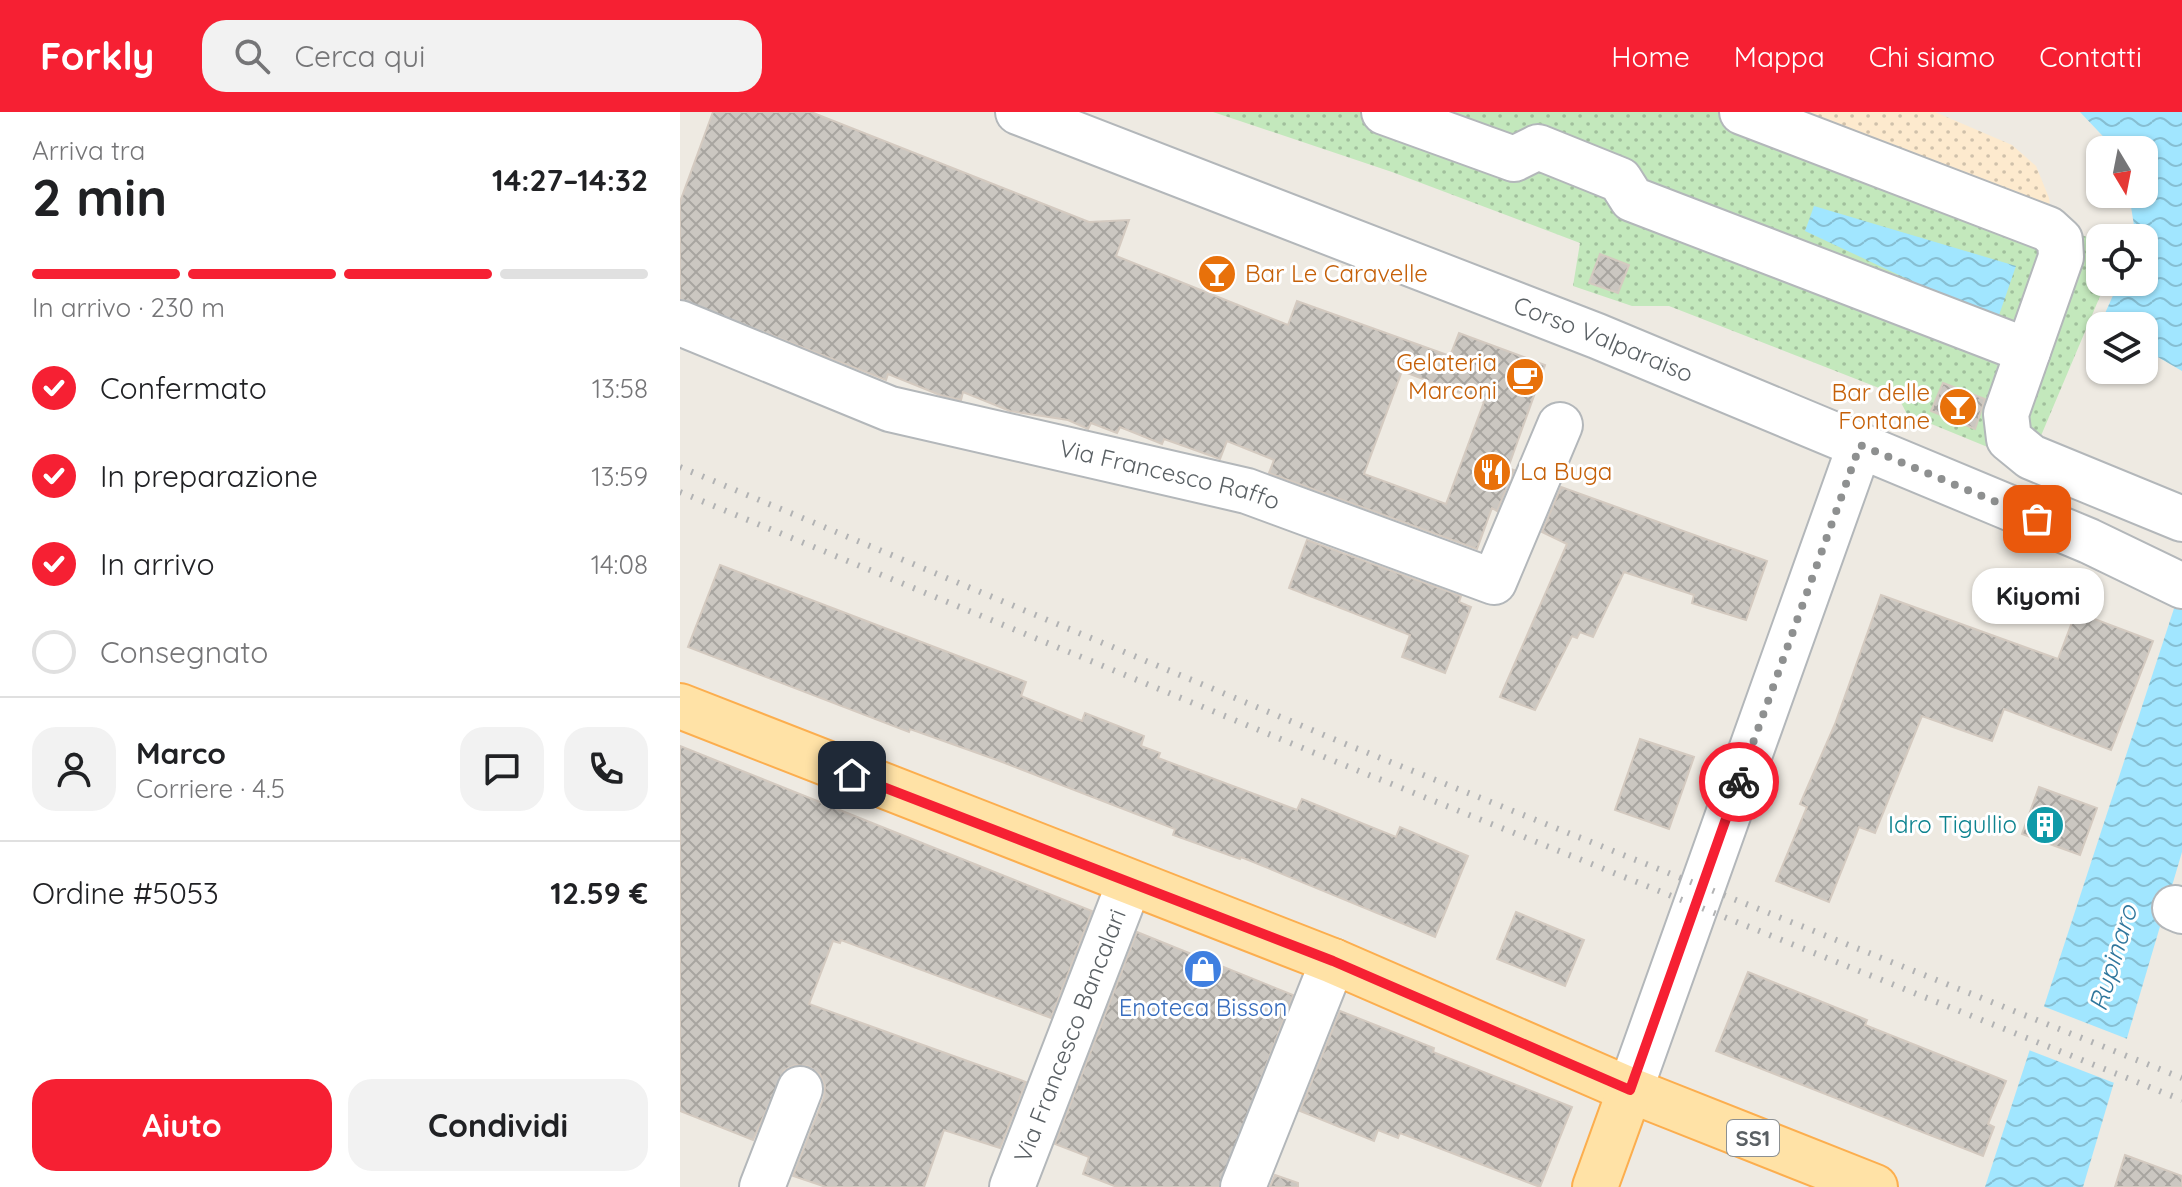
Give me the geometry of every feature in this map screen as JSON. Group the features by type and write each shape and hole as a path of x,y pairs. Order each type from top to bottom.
{"main road":[{"name":"SS1","path":"680,706 1129,884 1333,961 1630,1090 1875,1187"},
{"path":"1595,1187 1630,1090"}],"street":[{"name":"Corso Valparaiso","path":"1018,112 1597,336 2089,541 2178,584"},
{"path":"1384,112 1514,159 1538,147 1620,180 1632,199 2028,351"},
{"path":"1742,112 2048,229 2060,240 2061,257 2006,414 2009,439 2031,457 2182,519"},
{"name":"Via Francesco Raffo","path":"680,323 890,409 1247,491 1494,582 1560,425"},
{"path":"1630,1090 1860,445"},
{"name":"Via Francesco Bancalari","path":"1012,1187 1129,884"},
{"path":"1243,1187 1333,961"},
{"path":"762,1187 800,1089"}],"green space":[{"path":"1213,112 1758,112 2086,237 2086,296 2100,296 2093,312 2086,312 2086,329 2029,464 1907,414 1897,395 1669,306 1632,306 1573,286 1580,243 1392,172"}],"sand":[{"path":"1780,112 1935,112 2012,145 2036,166 2049,198 2051,215"}],"water":[{"path":"2080,112 2182,112 2182,371 2158,357 2158,312 2106,312 2113,296 2158,296 2158,224 2134,224 2131,208 2158,208 2158,136 2103,136"},
{"path":"1814,206 2016,266 1997,321 1805,231"},
{"name":"Rupinaro","path":"2182,584 2182,852 2083,1187 1985,1187"}],"pier":[{"path":"2040,1005 2130,1040 2117,1084 2026,1049"}],"building":[{"path":"713,112 811,112 1089,222 1129,220 1116,256 1288,325 1297,301 1450,356 1459,333 1545,365 1508,468 1514,470 1497,511 1492,508 1477,549 1269,473 1274,460 1227,441 1220,459 1164,439 1162,444 1120,427 1117,433 1091,423 1088,429 1068,420 1010,411 963,392 961,400 940,395 888,374 886,380 680,299 680,202","holes":["1402,371 1484,402 1446,504 1364,474"]},
{"path":"1600,254 1629,265 1618,293 1589,283"},
{"name":"Bar delle Fontane","path":"1943,383 1985,399 1975,429 1931,411"},
{"path":"1561,487 1767,561 1746,620 1692,603 1694,595 1624,572 1593,637 1580,632 1577,638 1572,636 1535,710 1500,697 1567,544 1542,532"},
{"path":"1307,540 1461,596 1459,602 1471,607 1445,673 1402,657 1410,635 1289,588"},
{"path":"720,565 1026,682 1021,696 1082,721 1085,713 1144,736 1141,746 1160,753 1158,758 1297,810 1302,799 1396,837 1400,827 1468,856 1435,937 1241,857 1173,835 1175,829 688,647"},
{"path":"1881,595 2058,659 2076,612 2153,641 2111,750 2004,709 1992,741 1922,716 1875,833 1859,827 1829,902 1776,881 1807,807 1800,804 1835,724"},
{"path":"1640,739 1694,757 1669,829 1615,810"},
{"path":"680,746 1092,911 1051,1018 841,940 840,943 833,941 809,1004 1026,1082 1000,1148 944,1130 924,1187 826,1187 793,1176 824,1097 825,1086 820,1074 808,1066 795,1065 784,1070 753,1140 680,1111"},
{"path":"2039,787 2097,808 2080,855 2022,834"},
{"path":"1516,912 1584,940 1565,986 1497,959"},
{"path":"1137,932 1293,995 1219,1187 1117,1187 1083,1174 1089,1157 1055,1144"},
{"path":"1748,972 1867,1020 1865,1025 2006,1081 1988,1124 1994,1127 1983,1156 1716,1051"},
{"path":"1340,1011 1572,1107 1540,1187 1400,1133 1398,1138 1378,1130 1374,1141 1300,1111"},
{"path":"2125,1155 2182,1176 2182,1187 2115,1187"},
{"path":"1275,1175 1298,1183 1298,1187 1270,1187"}],"railway":[{"path":"680,467 1348,745 2182,1078"},
{"path":"680,492 1339,763 2182,1100"}],"way so far":[{"path":"1739,782 1860,445 2037,519"}],"place":[{"name":"Bar Le Caravelle","path":"1217,274"},
{"name":"Gelateria Marconi","path":"1525,377"},
{"name":"Bar delle Fontane","path":"1958,407"},
{"name":"La Buga","path":"1492,472"},
{"name":"Kiyomi","path":"2037,519"},
{"name":"Idro Tigullio","path":"2045,825"},
{"name":"Enoteca Bisson","path":"1203,969"}],"route":[{"path":"852,775 1333,961 1630,1090 1739,782"}]}
